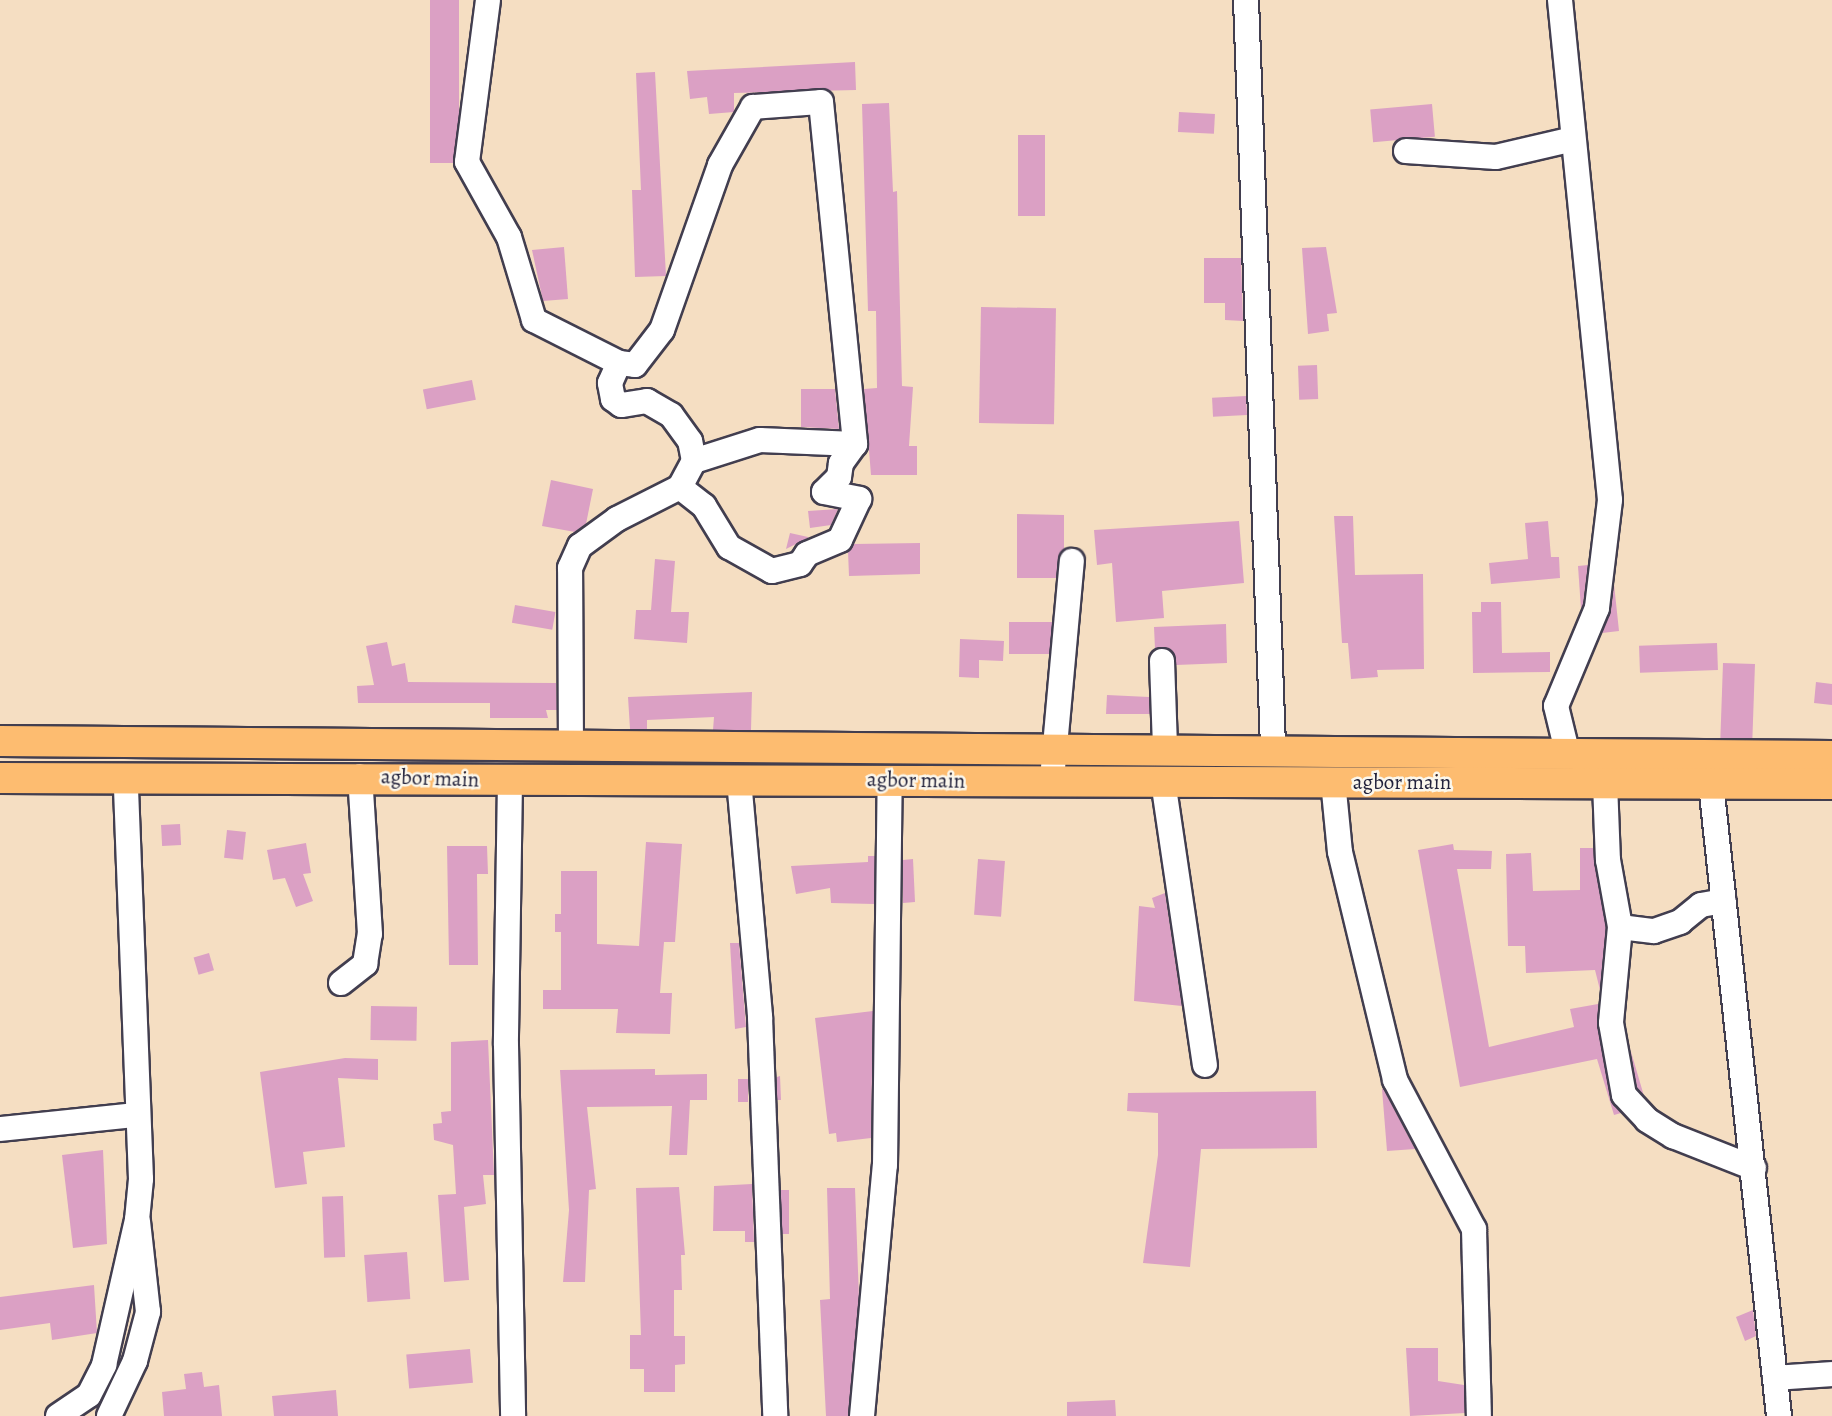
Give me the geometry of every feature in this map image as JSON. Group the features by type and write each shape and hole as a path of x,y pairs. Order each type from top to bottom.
{"main road":[{"name":"agbor main","path":"0,741 1054,750 1273,748 1832,756"},
{"name":"agbor main","path":"0,777 126,780 360,776 510,781 890,779 1052,783 1333,781 1832,784"}],"street":[{"path":"488,0 467,162 509,237 534,320 619,363 635,364 662,330 720,165 753,108 821,102 855,444 824,492 859,499 840,540 789,568 772,571 729,547 705,507 680,487"},
{"path":"1246,0 1273,748"},
{"path":"1560,0 1569,140 1610,500 1597,608 1556,706 1567,751"},
{"path":"1406,151 1496,157 1569,140"},
{"path":"571,747 570,568 580,546 617,519 680,487 694,461 690,441 671,415 647,401 621,405 613,399 610,383 619,363"},
{"path":"694,461 760,440 855,444"},
{"path":"1052,783 1072,561"},
{"path":"1162,661 1165,749"},
{"path":"341,983 365,964 370,934 360,776"},
{"path":"861,1416 885,1165 890,779"},
{"path":"58,1416 102,1406 135,1361 148,1312 137,1220 126,780"},
{"path":"739,780 760,1017 775,1416"},
{"path":"510,781 507,1045 513,1416"},
{"path":"1333,781 1340,852 1395,1080 1474,1229 1479,1416"},
{"path":"1163,782 1205,1065"},
{"path":"1605,783 1608,860 1620,927 1611,1023 1624,1095 1673,1136 1754,1168"},
{"path":"1710,784 1754,1168 1779,1416"},
{"path":"1620,927 1654,931 1680,922 1701,905 1724,901"},
{"path":"0,1129 136,1115"},
{"path":"102,1406 104,1365 137,1220"},
{"path":"1776,1378 1832,1374"}],"building":[{"path":"430,0 459,0 459,163 430,163"},
{"path":"855,62 856,90 734,93 734,112 709,114 707,97 690,99 687,71"},
{"path":"655,72 666,276 635,277 632,190 641,190 636,73"},
{"path":"889,103 893,192 897,191 902,386 913,387 909,446 917,446 917,475 871,475 864,389 877,388 876,311 868,311 862,104"},
{"path":"1432,104 1435,137 1373,142 1370,109"},
{"path":"1179,112 1215,114 1214,134 1178,132"},
{"path":"1018,135 1045,135 1045,216 1018,216"},
{"path":"564,247 568,299 543,301 532,250"},
{"path":"1326,247 1337,313 1327,314 1329,331 1308,334 1302,248"},
{"path":"1204,258 1241,258 1243,321 1225,320 1225,303 1204,303"},
{"path":"981,307 1056,308 1054,424 979,423"},
{"path":"1317,365 1318,399 1299,400 1298,366"},
{"path":"472,380 476,400 427,409 423,390"},
{"path":"801,389 835,389 839,429 801,427"},
{"path":"1246,396 1247,415 1213,417 1212,398"},
{"path":"551,480 593,489 586,524 575,532 542,526"},
{"path":"838,509 831,525 810,528 808,511"},
{"path":"1017,514 1064,515 1064,549 1056,578 1017,578"},
{"path":"1334,516 1353,516 1355,575 1423,574 1424,669 1377,670 1378,677 1351,679 1348,643 1342,643"},
{"path":"1239,521 1244,583 1162,591 1164,618 1116,622 1112,563 1097,565 1094,530"},
{"path":"1548,521 1551,557 1559,557 1560,578 1491,584 1489,563 1528,559 1525,523"},
{"path":"790,533 808,537 808,538 786,549"},
{"path":"920,543 920,574 849,576 848,551 854,544"},
{"path":"655,559 675,561 671,612 689,612 687,643 634,639 636,610 651,610"},
{"path":"1588,565 1583,604 1581,609 1578,566"},
{"path":"1614,584 1619,631 1602,633 1611,610"},
{"path":"1481,602 1501,602 1502,653 1550,652 1550,672 1473,673 1472,612 1481,612"},
{"path":"515,605 555,612 552,630 512,623"},
{"path":"1009,622 1052,622 1052,654 1009,654"},
{"path":"1226,624 1227,663 1176,665 1169,649 1155,649 1154,627"},
{"path":"960,639 1004,641 1003,661 979,660 979,678 959,677"},
{"path":"387,642 392,666 405,663 408,682 556,683 557,710 546,710 548,718 490,718 490,703 358,703 357,686 374,685 366,646"},
{"path":"1717,643 1718,670 1640,673 1639,646"},
{"path":"1723,663 1755,664 1752,739 1720,738"},
{"path":"1816,682 1832,684 1832,705 1814,703"},
{"path":"752,692 751,730 713,730 714,717 647,720 647,729 630,729 628,697"},
{"path":"1107,695 1149,697 1150,714 1106,714"},
{"path":"180,824 181,845 162,846 161,825"},
{"path":"227,830 246,832 243,860 224,858"},
{"path":"646,842 682,844 675,942 664,942 660,993 672,993 670,1034 616,1033 618,1009 543,1009 543,990 561,990 561,932 555,932 555,914 561,914 561,871 597,871 597,944 639,946"},
{"path":"306,843 311,873 303,874 313,901 296,907 285,878 273,880 267,850"},
{"path":"1453,844 1454,850 1492,851 1491,869 1457,869 1489,1047 1574,1027 1570,1009 1598,1004 1610,1098 1621,1113 1614,1115 1597,1059 1460,1087 1418,850"},
{"path":"447,846 487,846 488,874 477,874 478,965 449,965"},
{"path":"1580,848 1593,848 1606,928 1600,990 1595,970 1526,973 1525,946 1508,946 1506,854 1531,853 1533,891 1580,890"},
{"path":"868,856 875,856 874,904 831,903 830,888 796,894 791,866 868,862"},
{"path":"913,859 915,902 903,903 903,860"},
{"path":"978,859 1005,861 1001,917 974,915"},
{"path":"1165,893 1182,1006 1134,1001 1139,906 1155,908 1152,898"},
{"path":"730,943 739,943 746,1027 735,1029"},
{"path":"209,953 214,970 199,975 194,957"},
{"path":"371,1006 417,1007 416,1041 370,1040"},
{"path":"873,1011 871,1138 837,1142 836,1133 829,1134 815,1018"},
{"path":"488,1040 494,1175 483,1175 486,1204 464,1207 469,1280 444,1282 438,1195 456,1194 453,1145 434,1140 433,1124 442,1123 441,1112 451,1111 451,1042"},
{"path":"1630,1048 1644,1096 1637,1088"},
{"path":"345,1058 378,1059 378,1080 338,1078 345,1147 303,1152 307,1184 275,1188 260,1072"},
{"path":"655,1069 655,1075 707,1074 707,1100 690,1100 687,1155 669,1155 672,1106 587,1107 596,1189 589,1190 585,1282 563,1282 569,1210 560,1070"},
{"path":"780,1076 781,1100 777,1100 777,1077"},
{"path":"738,1079 748,1079 748,1102 738,1102"},
{"path":"1382,1089 1384,1089 1415,1149 1387,1151"},
{"path":"1316,1091 1317,1148 1201,1149 1190,1267 1143,1263 1158,1155 1158,1113 1127,1111 1128,1093"},
{"path":"103,1150 107,1244 73,1248 62,1155"},
{"path":"752,1184 754,1242 745,1242 745,1231 713,1231 714,1186"},
{"path":"679,1187 685,1255 681,1255 682,1290 674,1290 674,1336 685,1336 685,1364 675,1365 675,1392 644,1392 644,1369 630,1369 630,1335 641,1335 636,1188"},
{"path":"827,1188 855,1188 859,1298 848,1416 826,1416 820,1300 830,1299"},
{"path":"781,1190 789,1190 789,1234 781,1234"},
{"path":"343,1196 345,1257 324,1258 322,1197"},
{"path":"407,1252 410,1299 367,1302 364,1255"},
{"path":"94,1285 97,1333 52,1340 50,1323 0,1330 0,1297"},
{"path":"1753,1310 1756,1336 1745,1341 1736,1317"},
{"path":"1406,1348 1438,1348 1438,1381 1464,1385 1465,1413 1410,1416"},
{"path":"470,1349 473,1383 409,1388 406,1355"},
{"path":"202,1372 204,1387 219,1385 222,1416 164,1416 162,1392 186,1389 184,1374"},
{"path":"336,1390 338,1416 274,1416 272,1396"},
{"path":"1115,1400 1116,1416 1067,1416 1067,1402"}]}
